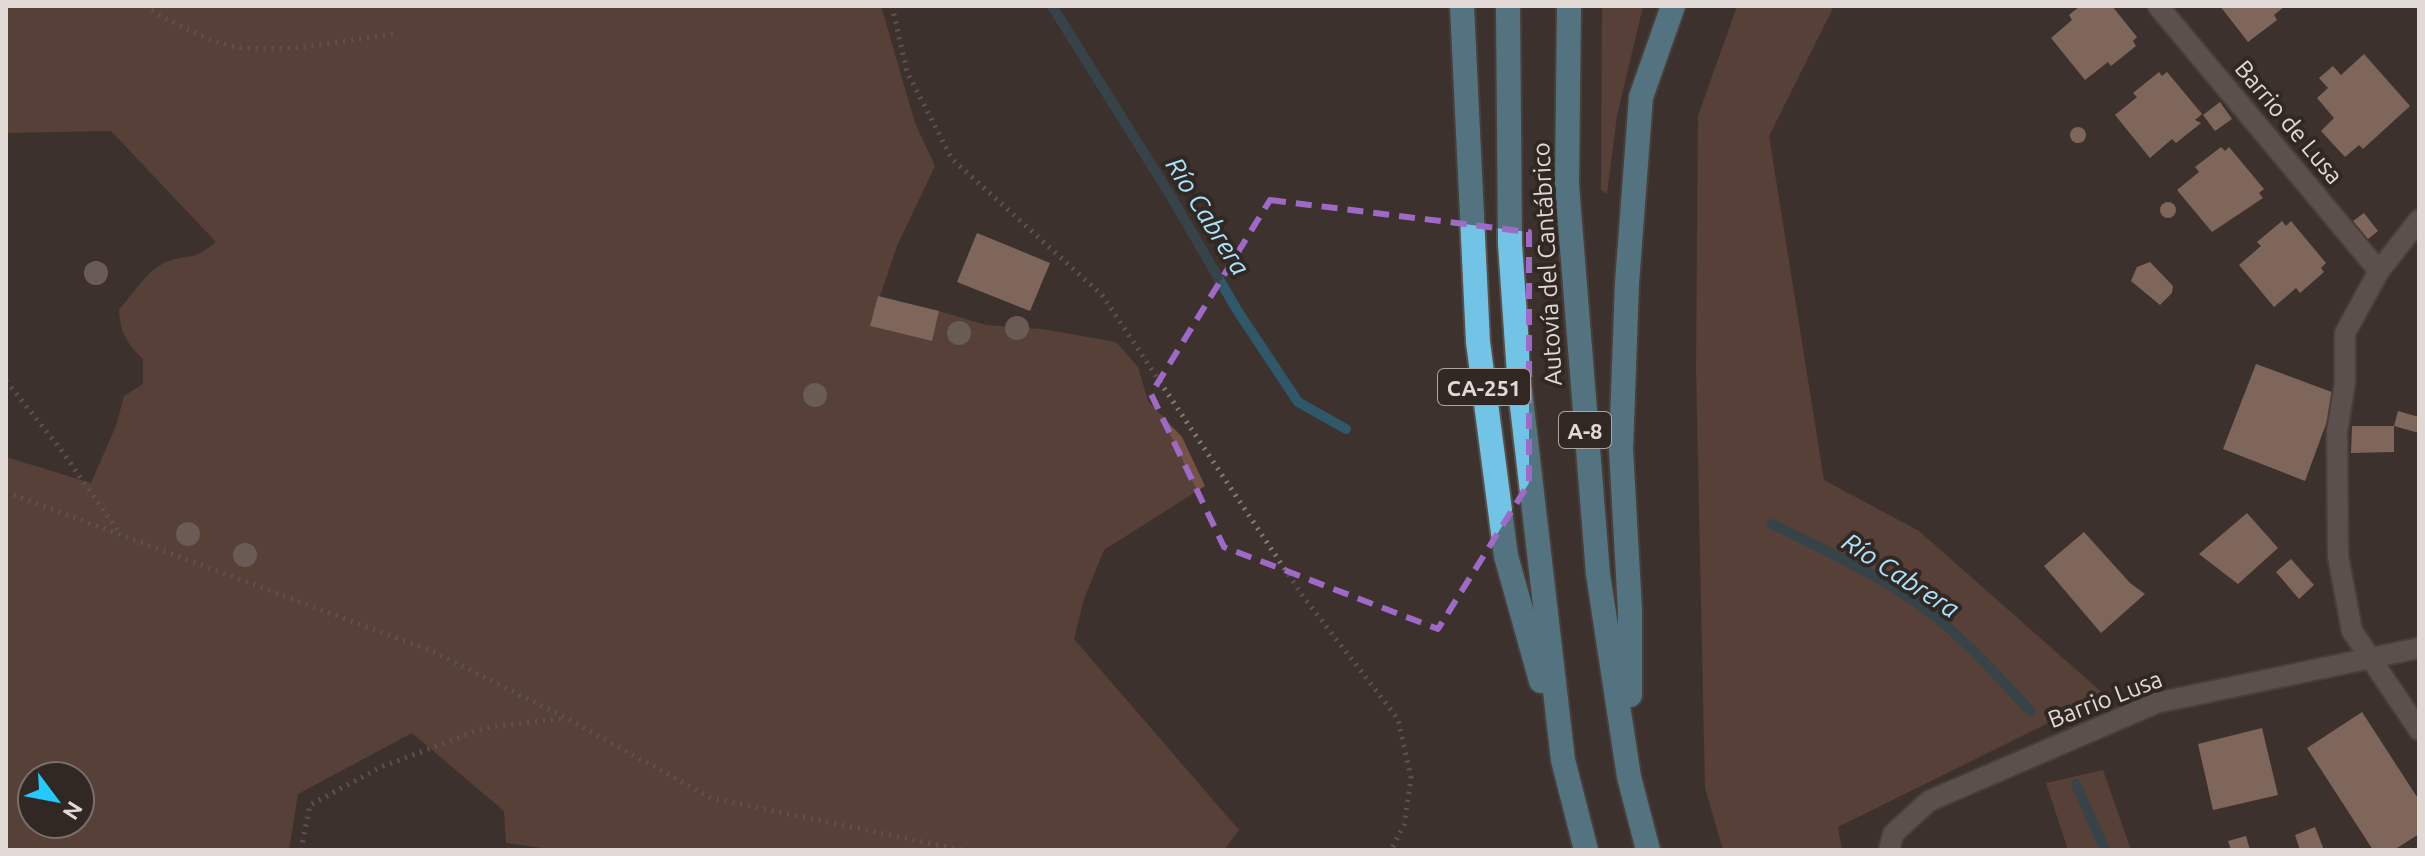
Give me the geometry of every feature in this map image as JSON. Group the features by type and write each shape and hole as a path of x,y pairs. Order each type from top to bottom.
{"highway":[{"name":"CA-251","path":"1462,6 1478,342 1506,556 1563,760"},
{"name":"Autovía del Cantábrico","path":"1508,6 1510,244 1518,360 1563,760 1586,850"},
{"name":"Autovía del Cantábrico","path":"1569,6 1567,185 1598,574 1629,777 1648,850"},
{"path":"1629,777 1630,611 1621,449 1627,283 1641,97 1673,6"}],"street":[{"name":"Barrio de Lusa","path":"2158,6 2379,271"},
{"path":"2419,220 2379,271 2345,333 2345,382 2337,432 2338,556 2343,596 2352,631 2419,730"},
{"name":"Barrio Lusa","path":"1889,850 1893,834 1929,801 2156,703 2419,648"}],"path":[{"path":"145,6 162,17 235,47 309,46 398,33"},
{"path":"892,6 907,72 952,159 1102,295 1302,595 1398,719 1411,778 1404,825 1391,850"},
{"path":"6,381 62,451 120,534"},
{"path":"6,492 434,652 566,718 711,798 962,850"},
{"path":"301,850 310,805 381,767 484,728 566,718"}],"highlighted area":[{"path":"1270,200 1529,232 1529,483 1438,629 1224,547 1151,394"}],"shaded area":[{"path":"6,6 881,6 915,123 935,166 897,246 870,326 931,341 939,311 986,325 1042,329 1116,342 1138,367 1148,401 1182,437 1205,486 1104,550 1084,599 1074,639 1239,830 1224,850 557,850 506,843 504,811 412,733 298,794 289,850 6,850 6,457 91,483 116,426 124,396 143,384 143,359 125,337 119,310 141,282 161,264 197,255 216,242 111,131 6,133"},
{"path":"1602,6 1643,6 1617,116 1607,194 1601,190"},
{"path":"1737,6 1834,6 1769,136 1824,480 1919,531 2105,695 1838,827 1842,850 1723,850 1705,788 1696,368 1698,116"},
{"path":"2103,770 2131,850 2068,850 2046,783"}],"building":[{"path":"2080,6 2112,6 2137,37 2133,41 2136,46 2111,66 2108,62 2085,80 2051,38 2072,20 2069,15"},
{"path":"2220,6 2285,6 2274,15 2277,20 2248,42"},
{"path":"2364,54 2410,106 2363,149 2359,145 2345,157 2321,131 2334,118 2317,98 2328,88 2319,78 2333,66 2341,75"},
{"path":"2159,72 2162,76 2167,72 2202,114 2195,120 2201,123 2176,143 2172,139 2150,158 2115,115 2137,97 2133,93"},
{"path":"2220,102 2232,119 2215,131 2203,115"},
{"path":"2075,127 2081,127 2086,135 2084,141 2075,143 2070,138 2070,132"},
{"path":"2221,147 2225,151 2229,147 2264,189 2259,193 2263,198 2212,232 2177,190 2199,172 2195,167"},
{"path":"2165,202 2171,202 2176,210 2174,216 2165,218 2160,213 2160,207"},
{"path":"2364,213 2378,231 2368,239 2353,221"},
{"path":"2282,221 2286,226 2291,221 2326,263 2321,268 2324,272 2300,293 2296,288 2274,307 2239,265 2261,246 2257,242"},
{"path":"977,233 1050,263 1030,311 957,282"},
{"path":"2150,262 2173,286 2172,293 2160,305 2131,281 2137,267"},
{"path":"878,296 939,311 932,341 870,326"},
{"path":"2256,364 2337,394 2305,481 2223,449"},
{"path":"2398,411 2419,417 2419,433 2394,426"},
{"path":"2352,426 2394,426 2394,452 2351,453"},
{"path":"2247,513 2278,548 2238,584 2199,554"},
{"path":"2084,532 2130,583 2145,594 2101,633 2044,566"},
{"path":"2291,559 2314,585 2299,599 2276,572"},
{"path":"2362,712 2419,800 2419,834 2394,850 2373,850 2307,748"},
{"path":"2262,728 2278,795 2213,810 2198,744"},
{"path":"2315,827 2324,850 2300,850 2295,835"},
{"path":"2246,836 2250,850 2231,850 2228,841"}],"waterway":[{"name":"Río Cabrera","path":"1052,6 1172,198 1237,310 1298,402 1346,429"},
{"name":"Río Cabrera","path":"1772,524 1858,567 1919,605 1963,641 2030,711"},
{"name":"Río Cabrera","path":"2076,784 2105,850"}]}
